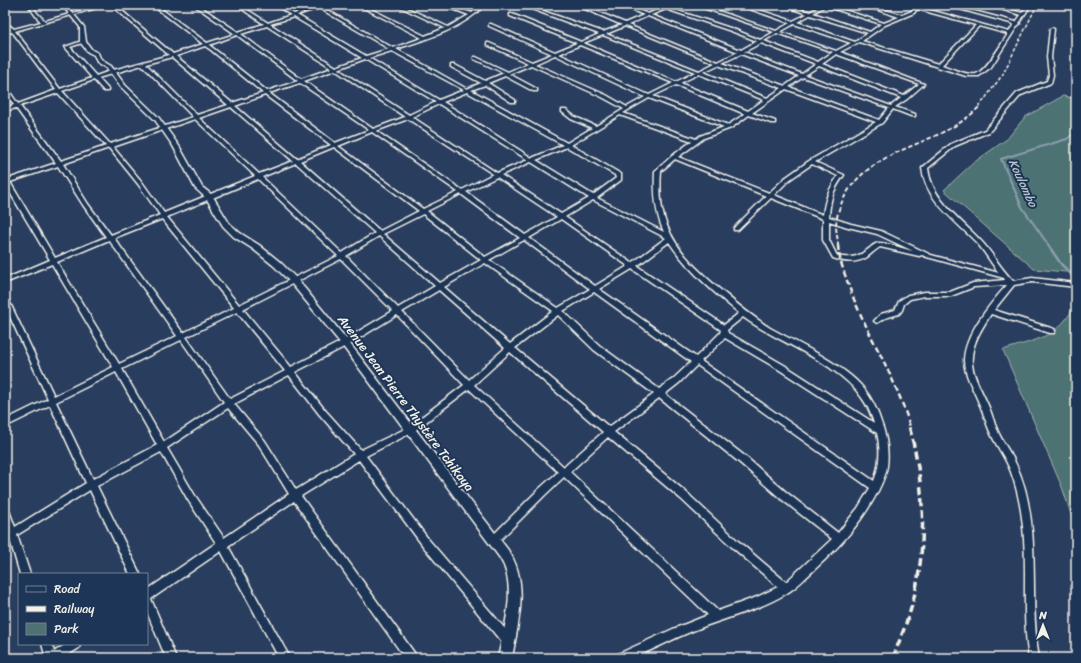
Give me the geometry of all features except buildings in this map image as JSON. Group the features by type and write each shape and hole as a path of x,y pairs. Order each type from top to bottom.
{"street":[{"path":"30,5 43,21"},
{"path":"64,5 82,28 83,42 67,47 106,90"},
{"path":"5,33 43,21 105,5"},
{"path":"112,5 174,55 194,75 380,233 510,348 684,496 735,544 786,588"},
{"path":"154,5 266,93 423,211 485,260 558,311 568,319 596,348 660,394 839,539"},
{"path":"196,5 219,20 301,81 462,192 697,362 876,487"},
{"path":"238,5 560,216 724,332 881,432"},
{"path":"277,5 439,102 593,198 669,237"},
{"path":"360,5 424,37"},
{"path":"398,5 447,28"},
{"path":"444,5 474,14"},
{"path":"285,658 222,544 191,497 118,369 5,181 163,129 195,116 392,49 447,28 474,14 483,5"},
{"path":"523,5 603,34 768,100"},
{"path":"533,8 541,5"},
{"path":"578,5 718,63 880,122"},
{"path":"622,5 803,76 913,115"},
{"path":"5,281 109,237 373,130 409,117 467,90 626,24 649,16 672,5"},
{"path":"698,5 836,52 922,84 892,107 880,122 811,162 787,179 736,229"},
{"path":"740,5 794,23 970,75 977,75 989,66 1018,24 1029,5"},
{"path":"784,5 871,33"},
{"path":"5,424 294,281 423,211 496,175 567,145 650,97 741,52 825,5 884,24"},
{"path":"864,5 901,16"},
{"path":"947,5 1018,24"},
{"path":"988,5 1023,14"},
{"path":"5,110 112,72 206,45 320,6 392,49 567,145 618,174 620,177 617,181 593,198 560,216 536,232 440,286 345,343 229,403 162,446 92,484 9,536"},
{"path":"622,658 682,630 753,603 786,588 839,539 862,512 876,487 883,465 881,432 875,415 860,388 833,366 757,323 713,288 692,268 669,237 661,220 656,190 658,171 696,141 707,135 729,127 836,52 857,42 884,24 912,12 914,6 1011,34"},
{"path":"667,8 732,30 759,42 820,64 905,98"},
{"path":"511,15 676,84 773,122"},
{"path":"5,23 59,91 110,147 140,183 163,216 291,371 322,412 360,455 426,543 508,641"},
{"path":"490,25 650,97 729,127"},
{"path":"939,66 978,25"},
{"path":"1010,281 980,244 941,203 924,174 925,168 953,145 987,131 1020,94 1049,82 1051,75 1049,57 1052,29"},
{"name":"Avenue Jean Pierre Thystère Tchikaya","path":"83,42 90,51 96,54 99,60 109,67 135,98 157,119 176,146 199,188 209,197 226,224 237,235 256,246 278,264 294,281 345,343 494,540 511,568 514,582 514,599 506,658"},
{"path":"488,44 604,96 628,110"},
{"path":"475,58 535,90"},
{"path":"144,64 195,116 340,257 398,311 469,385 564,472 716,616"},
{"path":"453,66 485,83 513,101"},
{"path":"5,89 60,164 86,205 229,403 262,443 295,495 411,658"},
{"path":"564,111 573,118 597,128"},
{"path":"621,114 696,141"},
{"path":"674,157 826,218 850,226 879,232 929,256"},
{"path":"811,162 842,175 832,188 827,206 826,240 835,257 847,261 854,261 860,259 878,245 929,256 1010,281"},
{"path":"148,595 295,495 360,455 410,430 469,385 510,348 558,311 632,266 669,237"},
{"path":"877,321 883,316 900,310 901,303 908,297 925,294 952,294 973,285 1032,280 1076,285"},
{"path":"1010,281 976,333 968,358 969,366 996,436 1017,476 1022,493 1030,564 1030,643 1034,658"},
{"path":"5,299 54,401 72,444 135,573"},
{"path":"991,311 1052,331"},
{"path":"494,540 542,492 608,432 660,394 697,362 724,332 744,313"},
{"path":"5,511 9,536 25,573"},
{"path":"148,602 171,658"},
{"path":"47,645 53,658 73,645"}],"green space":[{"path":"1063,96 1076,99 1076,273 1034,269 944,190 973,163 1007,139 1025,117"},
{"path":"1076,302 1076,529 1062,487 1003,350 1037,339 1055,330 1070,314"}],"waterway":[{"name":"Koulombo","path":"1049,246 1022,207 1001,159 1067,139 1076,132"},
{"name":"Koulombo","path":"1048,245 1061,264 1076,279"}],"railway":[{"path":"979,107 1003,74 1037,5"},
{"path":"838,246 836,225 842,201 850,188 863,173 896,153 949,129 965,119 979,107"},
{"path":"838,245 841,263 851,292 898,392 910,427"},
{"path":"893,658 909,615 915,592 922,545 919,473 909,426"}]}
